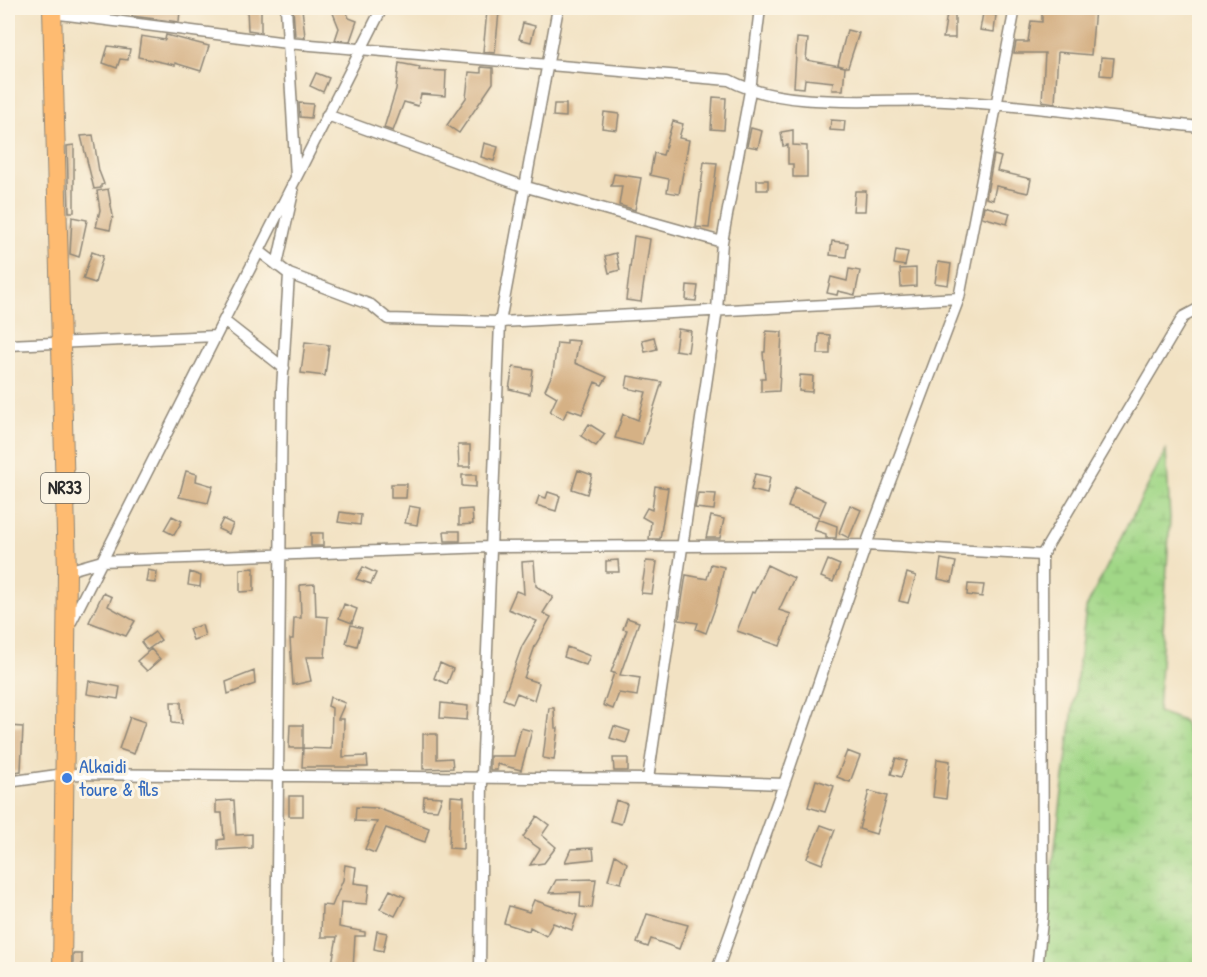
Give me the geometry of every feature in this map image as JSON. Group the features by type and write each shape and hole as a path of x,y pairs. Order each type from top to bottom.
{"main road":[{"name":"NR33","path":"52,10 67,571 62,969"}],"street":[{"path":"277,265 296,177 286,8"},
{"path":"66,632 382,8"},
{"path":"480,969 482,777 500,322 523,186 549,65 558,8"},
{"path":"648,779 717,310 722,242 750,91 760,8"},
{"path":"717,969 784,784 866,545 959,298 1015,8"},
{"path":"52,10 287,44 729,80 750,91 841,102 944,101 1200,127"},
{"path":"327,115 523,186 722,242"},
{"path":"259,251 289,274 371,305 388,319 500,322 959,298"},
{"path":"276,969 284,368 289,274"},
{"path":"1037,969 1043,911 1042,555 1183,317 1200,308"},
{"path":"224,321 284,368"},
{"path":"8,345 216,336"},
{"path":"67,571 102,561 491,547 866,545 1042,555"},
{"path":"8,782 64,774 648,779 784,784"}],"green space":[{"path":"1166,450 1170,518 1158,712 1184,721 1199,763 1199,969 1039,970 1086,608"}],"building":[{"path":"133,8 180,10 179,22 132,16"},
{"path":"247,8 261,8 261,32 248,30"},
{"path":"293,8 302,8 305,37 295,36"},
{"path":"331,8 345,8 349,18 357,21 350,41 335,40 339,28"},
{"path":"948,8 955,8 955,38 943,38"},
{"path":"1042,8 1095,8 1091,55 1058,52 1055,103 1042,101 1045,53 1014,53 1016,42 1028,42 1031,21 1042,22"},
{"path":"487,11 499,12 495,53 483,52"},
{"path":"983,13 996,15 994,32 980,30"},
{"path":"523,23 535,26 531,42 519,39"},
{"path":"847,30 859,33 848,67 838,65"},
{"path":"166,35 209,46 201,71 175,63 175,65 138,57 141,36 165,40"},
{"path":"797,38 808,39 806,60 845,67 843,90 832,90 833,82 805,79 804,88 794,87"},
{"path":"108,46 130,49 128,60 120,59 117,68 103,63"},
{"path":"1101,57 1114,58 1112,76 1100,75"},
{"path":"399,63 420,67 419,70 446,71 445,96 421,94 418,106 404,102 393,131 384,128 396,89"},
{"path":"481,67 493,68 493,83 459,133 447,125 466,98 469,72 481,73"},
{"path":"316,73 329,78 323,92 310,86"},
{"path":"713,97 726,98 724,130 711,129"},
{"path":"299,103 313,104 311,118 300,117"},
{"path":"554,104 566,104 566,117 553,116"},
{"path":"604,112 619,114 617,130 602,128"},
{"path":"831,120 845,121 844,131 830,130"},
{"path":"673,121 683,124 679,138 689,140 679,194 667,192 669,179 650,175 654,153 663,155"},
{"path":"751,128 762,131 758,148 747,146"},
{"path":"793,130 793,145 807,146 807,177 793,177 793,164 788,164 788,145 783,146 781,132"},
{"path":"93,135 99,171 104,184 101,188 94,189 81,136"},
{"path":"484,143 498,147 494,161 481,157"},
{"path":"74,145 74,212 69,212 67,146"},
{"path":"994,155 1001,157 997,171 1031,179 1028,193 996,186 993,200 986,198"},
{"path":"704,162 717,163 709,228 696,227"},
{"path":"614,174 641,178 635,210 619,205 622,186 611,186"},
{"path":"757,180 768,180 768,190 757,190"},
{"path":"108,189 113,216 110,230 96,227 100,210 97,191"},
{"path":"855,191 866,191 865,211 853,211"},
{"path":"984,206 1010,213 1007,224 982,217"},
{"path":"72,217 87,220 79,257 70,254"},
{"path":"634,236 650,239 641,302 626,300"},
{"path":"832,241 848,243 846,257 830,255"},
{"path":"896,250 908,252 905,266 894,264"},
{"path":"92,252 103,256 95,283 83,279"},
{"path":"616,253 620,270 609,273 605,256"},
{"path":"938,262 951,264 948,285 935,283"},
{"path":"916,268 916,286 901,287 900,269"},
{"path":"849,269 860,271 855,295 838,291 837,295 827,293 831,277 847,281"},
{"path":"687,285 698,286 696,301 686,300"},
{"path":"678,329 691,331 688,352 675,350"},
{"path":"766,331 782,332 779,391 761,392 761,378 765,378 763,352 765,352"},
{"path":"819,334 830,335 830,354 818,354"},
{"path":"654,337 657,349 645,352 642,340"},
{"path":"567,340 579,341 575,363 607,377 602,385 595,382 582,414 568,409 563,419 550,412 557,397 545,390 553,372 557,343 567,344"},
{"path":"305,342 329,345 325,376 301,373"},
{"path":"513,367 533,370 530,394 509,389"},
{"path":"800,375 813,376 812,392 799,391"},
{"path":"628,376 662,382 642,445 615,438 623,414 638,420 646,392 626,388"},
{"path":"589,424 605,434 596,446 581,436"},
{"path":"458,445 470,445 470,467 459,467"},
{"path":"578,470 592,475 587,494 572,489"},
{"path":"186,471 197,474 196,481 213,486 208,503 179,497"},
{"path":"755,474 770,477 767,494 751,490"},
{"path":"462,475 476,475 476,487 462,486"},
{"path":"391,484 407,484 406,498 391,498"},
{"path":"655,486 668,488 660,539 649,539 651,522 642,517 647,508 652,510"},
{"path":"795,487 826,501 819,517 788,507"},
{"path":"548,492 560,496 556,511 536,505 539,496 546,498"},
{"path":"698,493 716,494 714,510 695,508"},
{"path":"850,505 861,510 849,538 839,533"},
{"path":"409,506 420,508 417,525 405,523"},
{"path":"472,509 473,524 459,525 459,510"},
{"path":"340,512 361,515 360,525 338,522"},
{"path":"172,516 182,521 174,535 164,530"},
{"path":"711,516 724,519 720,538 706,538"},
{"path":"223,519 233,524 229,534 218,529"},
{"path":"818,519 837,526 836,538 826,538 826,534 814,530"},
{"path":"444,531 460,531 460,541 445,541"},
{"path":"311,533 323,533 323,546 311,546"},
{"path":"941,559 956,562 952,582 938,579"},
{"path":"618,560 619,572 606,572 606,561"},
{"path":"828,560 840,565 833,582 821,577"},
{"path":"534,561 536,586 553,597 543,613 551,617 535,646 524,678 539,683 534,700 517,693 513,703 503,699 522,646 537,621 508,609 516,591 524,594 522,562"},
{"path":"646,561 657,562 652,594 641,593"},
{"path":"711,564 724,567 716,605 706,633 696,629 698,623 679,620 686,575 707,579"},
{"path":"767,565 794,578 779,610 791,614 780,646 737,631 752,592 754,593"},
{"path":"363,567 376,573 371,584 356,579"},
{"path":"254,568 254,591 240,592 240,569"},
{"path":"148,570 157,572 156,583 146,582"},
{"path":"190,572 201,576 200,587 188,585"},
{"path":"907,573 916,576 908,603 899,601"},
{"path":"315,584 316,616 328,617 325,657 306,657 311,681 293,685 290,639 293,639 294,618 301,618 300,585"},
{"path":"968,584 984,585 982,597 967,595"},
{"path":"103,593 112,597 108,606 135,621 126,636 89,622"},
{"path":"344,604 357,609 352,623 339,618"},
{"path":"627,618 639,622 620,675 640,678 637,696 619,693 613,709 603,705 614,673 611,672 627,630 623,629"},
{"path":"202,625 205,636 193,640 189,629"},
{"path":"351,625 362,628 357,646 346,643"},
{"path":"155,632 161,640 147,650 141,642"},
{"path":"567,647 590,656 586,665 564,657"},
{"path":"151,649 160,659 147,671 137,661"},
{"path":"440,663 453,669 447,684 434,678"},
{"path":"254,671 255,684 228,694 226,682"},
{"path":"89,681 120,687 118,699 87,694"},
{"path":"330,697 345,703 338,719 344,719 343,757 367,756 368,767 302,767 303,748 331,749 332,708 328,706"},
{"path":"171,702 181,702 182,724 172,723"},
{"path":"441,703 468,706 467,720 440,718"},
{"path":"549,708 554,708 555,728 558,728 554,760 543,758"},
{"path":"130,717 145,722 134,754 119,749"},
{"path":"290,725 303,725 303,748 289,748"},
{"path":"8,726 23,727 21,771 8,773"},
{"path":"614,726 630,731 626,743 610,738"},
{"path":"521,728 532,731 521,770 497,764 497,770 490,770 490,756 514,756"},
{"path":"423,734 437,734 437,759 452,758 453,768 423,769"},
{"path":"847,751 860,756 850,782 837,777"},
{"path":"613,758 628,758 628,771 614,771"},
{"path":"896,758 907,761 901,777 891,774"},
{"path":"937,759 950,761 946,799 933,797"},
{"path":"816,780 834,786 825,812 808,807"},
{"path":"869,791 887,796 876,834 859,829"},
{"path":"289,796 303,796 303,816 289,816"},
{"path":"424,796 442,797 437,810 423,809"},
{"path":"451,796 464,797 463,849 449,848"},
{"path":"234,800 236,835 252,834 252,848 218,850 218,840 224,839 222,813 216,813 216,801"},
{"path":"616,800 627,804 621,824 610,821"},
{"path":"356,807 377,808 429,828 425,842 386,828 375,853 365,849 377,822 355,821"},
{"path":"537,816 549,825 542,835 556,847 544,863 530,865 540,849 523,837"},
{"path":"821,825 835,830 822,864 807,858"},
{"path":"593,848 594,859 565,862 571,849"},
{"path":"615,855 627,863 621,883 608,880"},
{"path":"345,865 356,867 354,883 369,885 367,904 341,902 339,927 365,932 365,936 355,936 353,969 331,969 337,937 321,937 322,905 332,906 343,880"},
{"path":"596,879 592,908 580,907 581,892 549,893 556,880"},
{"path":"390,890 405,897 395,916 380,909"},
{"path":"534,900 577,915 572,930 553,923 546,936 530,927 529,931 504,923 509,906 529,912"},
{"path":"647,914 688,925 679,949 651,939 648,947 637,943"},
{"path":"377,931 387,933 383,951 374,949"},
{"path":"73,954 82,954 82,969 73,969"}],"place":[{"name":"Alkaidi toure & fils","path":"67,778"}]}
